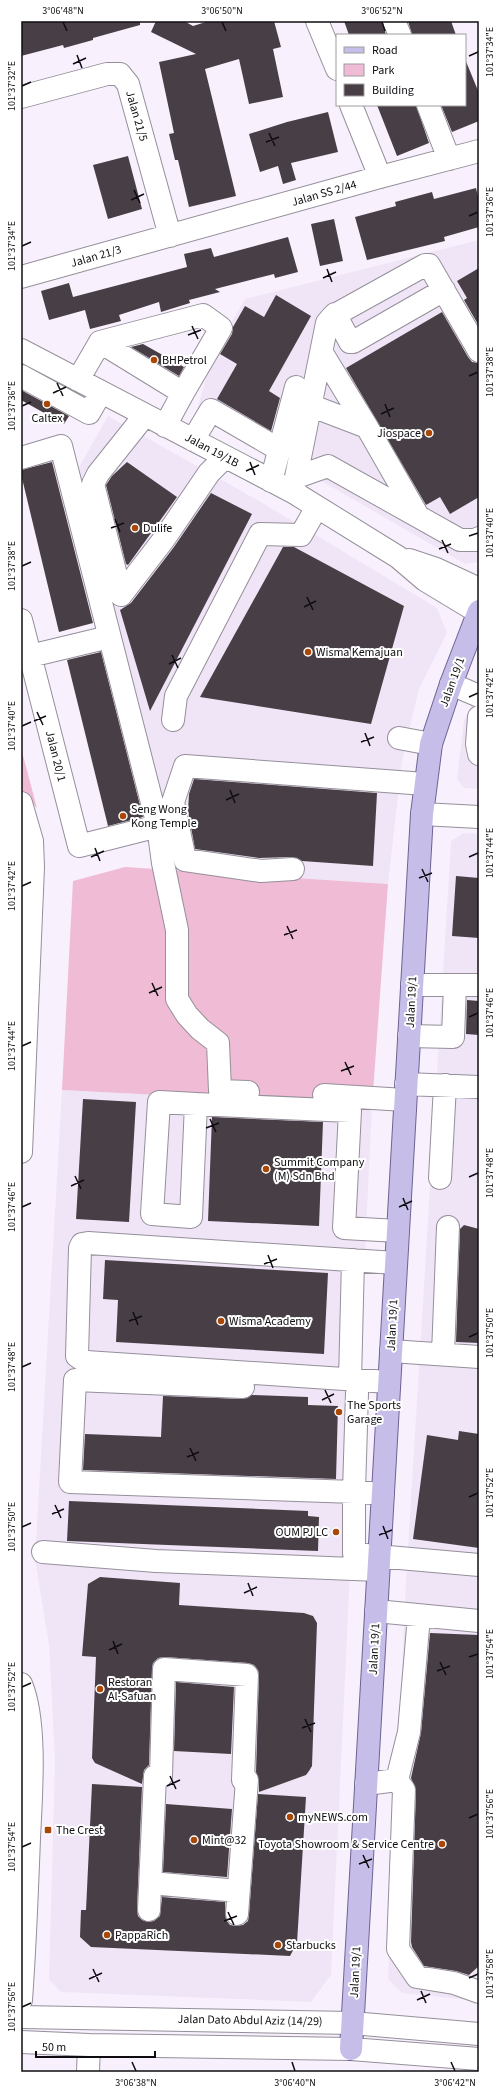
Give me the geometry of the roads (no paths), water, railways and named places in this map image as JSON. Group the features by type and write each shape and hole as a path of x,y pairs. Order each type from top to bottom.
{"main road":[{"name":"Jalan 19/1","path":"351,2049 422,814 431,744 451,684 479,612"}],"street":[{"path":"318,21 336,66"},
{"path":"394,21 400,34"},
{"name":"Jalan 21/5","path":"21,97 107,74 120,74 128,84 170,236"},
{"path":"351,106 380,177"},
{"path":"428,106 449,159"},
{"name":"Jalan SS 2/44","path":"170,236 479,151"},
{"name":"Jalan 21/3","path":"21,277 170,236"},
{"path":"441,259 479,323"},
{"path":"295,485 312,406 327,323 335,314 425,265 431,267 479,351"},
{"path":"335,314 350,342 353,342 444,290"},
{"path":"78,380 100,342 203,315 221,328 165,426"},
{"path":"100,342 183,393"},
{"name":"Jalan 19/1B","path":"21,350 271,481 295,485 317,507 398,557 425,580 479,612"},
{"path":"322,353 419,517"},
{"path":"21,376 89,413 101,392"},
{"path":"271,481 296,387"},
{"path":"312,406 367,427"},
{"path":"193,440 212,410 280,450"},
{"path":"145,415 98,474 93,484 121,594 164,539 209,473 225,457"},
{"path":"21,458 60,446 158,826 163,863 177,930 177,999 187,1015 200,1029 218,1043 220,1091 406,1092 445,1085 479,1087"},
{"path":"295,485 328,466 460,540 476,540 479,538"},
{"path":"173,720 176,696 260,534 301,535 317,507"},
{"name":"Jalan 19/1B","path":"398,557 436,569 479,589"},
{"name":"Jalan 20/1","path":"21,620 79,846 158,826"},
{"path":"30,656 110,637"},
{"path":"451,684 479,696"},
{"path":"479,717 477,744 479,754"},
{"path":"399,738 431,744"},
{"path":"293,869 261,871 185,860 173,802 185,766 425,784"},
{"path":"21,803 32,842 26,911 21,1152"},
{"path":"422,814 479,817"},
{"path":"412,985 479,985"},
{"path":"409,1036 453,1037 455,985"},
{"path":"440,1178 445,1085"},
{"path":"196,1104 191,1217 152,1214 159,1102 350,1112 344,1228 398,1231"},
{"path":"443,1354 448,1228"},
{"path":"389,1389 86,1362 77,1356 80,1248 82,1244 396,1263"},
{"path":"352,1260 354,1554 379,1563"},
{"path":"391,1351 479,1357"},
{"path":"354,1386 75,1380 70,1482 382,1499"},
{"path":"188,1498 354,1498"},
{"path":"43,1552 156,1561 479,1565"},
{"path":"376,1611 479,1621"},
{"path":"419,1616 409,1732 397,1780 404,1790 398,1949 417,1977 454,1983 479,1992"},
{"path":"150,1910 164,1668 247,1675 245,1780 237,1914"},
{"path":"21,1684 24,1692 30,1730 31,1780 24,1965 21,2000"},
{"path":"366,1784 397,1780"},
{"path":"151,1883 238,1891"},
{"path":"24,1965 28,1983 36,2003 46,2011 59,2018"},
{"name":"Jalan Dato Abdul Aziz (14/29)","path":"21,2017 352,2023 479,2034"},
{"path":"21,2042 89,2045 351,2049 479,2059"},
{"path":"88,2072 89,2045"}],"place":[{"name":"BHPetrol","path":"154,360"},
{"name":"Caltex","path":"47,404"},
{"name":"Jiospace","path":"429,433"},
{"name":"Dulife","path":"135,528"},
{"name":"Wisma Kemajuan","path":"308,652"},
{"name":"Seng Wong Kong Temple","path":"123,816"},
{"name":"Summit Company (M) Sdn Bhd","path":"266,1169"},
{"name":"Wisma Academy","path":"221,1321"},
{"name":"The Sports Garage","path":"339,1412"},
{"name":"OUM PJ LC","path":"336,1532"},
{"name":"Restoran Al-Safuan","path":"100,1689"},
{"name":"myNEWS.com","path":"290,1817"},
{"name":"The Crest","path":"48,1830"},
{"name":"Mint@32","path":"194,1840"},
{"name":"Toyota Showroom & Service Centre","path":"442,1844"},
{"name":"PappaRich","path":"107,1935"},
{"name":"Starbucks","path":"278,1945"}]}
